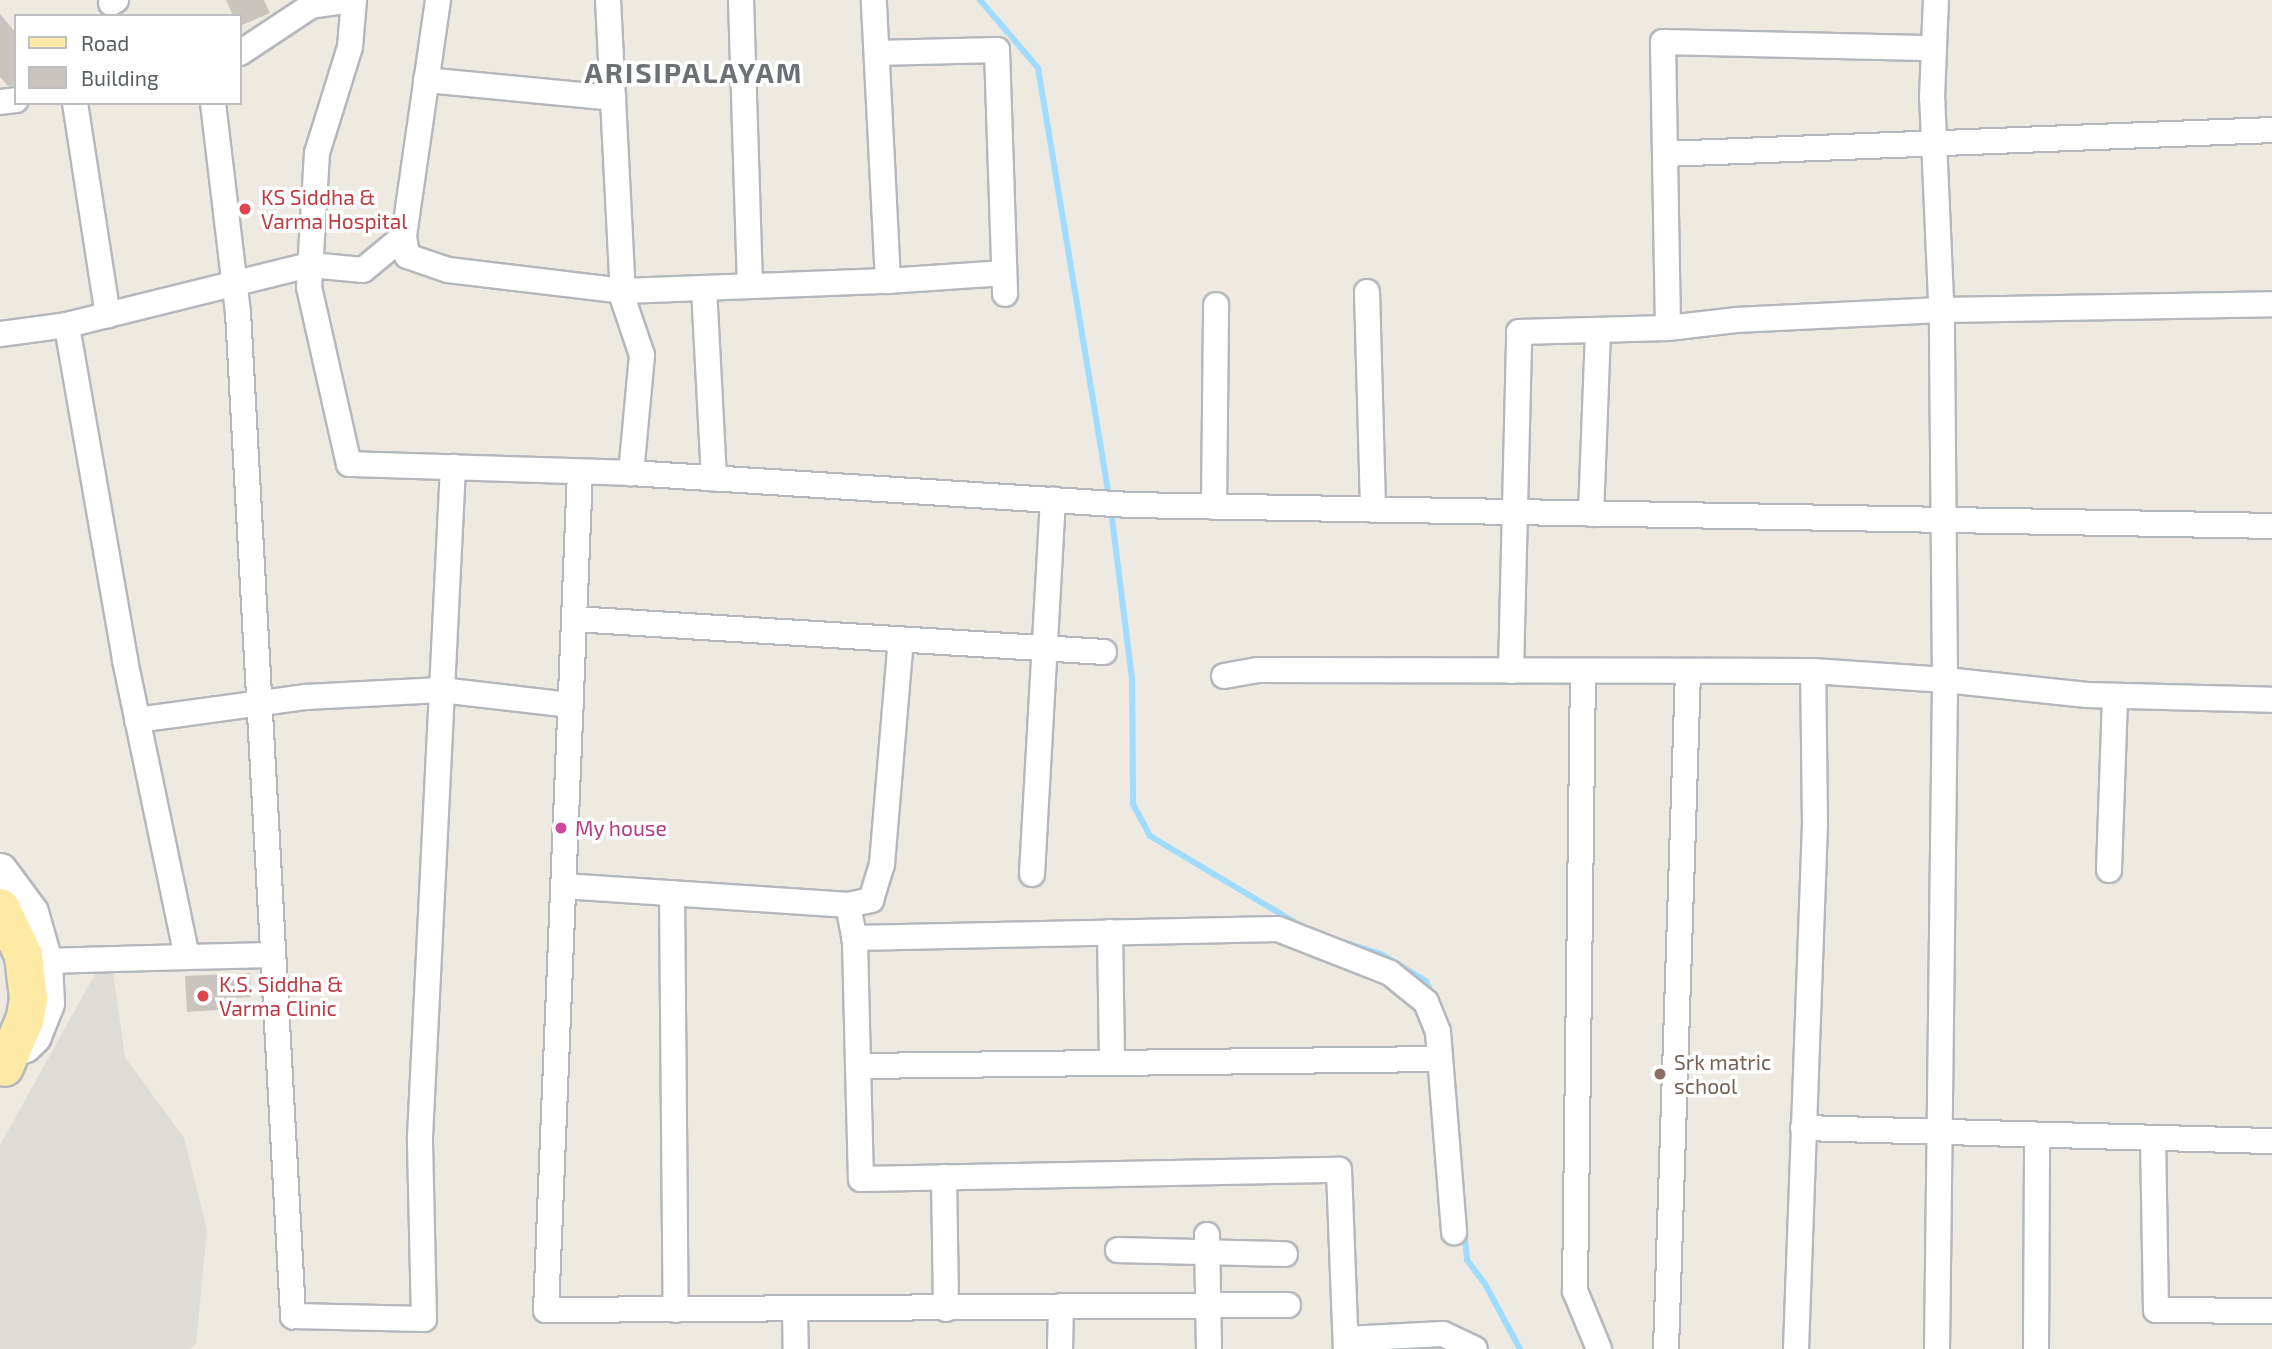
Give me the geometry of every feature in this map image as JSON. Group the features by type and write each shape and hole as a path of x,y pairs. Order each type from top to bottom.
{"main road":[{"path":"0,907 23,955 5,1038"},
{"path":"0,960 5,991 5,1038"}],"street":[{"path":"242,52 311,6 352,0 350,47 317,153 309,287 349,464 631,473 1110,504 2272,526"},
{"path":"438,0 404,236 407,256 448,270 622,291 888,281 1005,284 997,50 877,53"},
{"path":"608,0 622,291 642,355 631,473"},
{"path":"741,0 750,286"},
{"path":"874,0 888,281"},
{"path":"1936,0 1934,143 1941,310 1945,680 1937,1349"},
{"path":"1668,328 1663,41 1934,48"},
{"path":"426,80 613,98"},
{"path":"75,105 108,315"},
{"path":"213,105 234,282 293,1316 424,1319 420,1137 453,467"},
{"path":"1665,154 2272,130"},
{"path":"0,334 67,325 310,265 363,271 404,236"},
{"path":"704,288 714,479"},
{"path":"1367,292 1373,510"},
{"path":"1511,670 1519,331 1668,328 1736,320 1941,310 2272,304"},
{"path":"1214,506 1216,305"},
{"path":"67,325 137,720 187,957"},
{"path":"1591,514 1598,330"},
{"path":"580,472 546,1310 1288,1305"},
{"path":"1032,874 1053,500"},
{"path":"574,619 1104,652"},
{"path":"564,886 848,905 871,900 882,864 901,640"},
{"path":"1224,676 1258,670 1813,671 2115,696 2272,700"},
{"path":"1583,671 1575,1291 1599,1349"},
{"path":"1666,1349 1688,671"},
{"path":"1796,1349 1815,824 1813,671"},
{"path":"137,720 258,704 441,690 571,705"},
{"path":"2109,870 2115,696"},
{"path":"0,870 31,912 45,961 47,1003 34,1036 5,1038"},
{"path":"672,893 677,1310"},
{"path":"848,905 854,937 861,1179 1339,1170 1346,1344 1443,1334 1475,1349"},
{"path":"854,937 1278,929 1390,973 1426,1002 1438,1032 1454,1232"},
{"path":"1110,932 1112,1063"},
{"path":"45,961 272,955"},
{"path":"858,1066 1440,1059"},
{"path":"1803,1128 2272,1141"},
{"path":"2036,1349 2037,1135"},
{"path":"2153,1138 2156,1310 2272,1311"},
{"path":"944,1177 946,1309"},
{"path":"1207,1244 1209,1349"},
{"path":"1118,1250 1207,1244 1285,1254"},
{"path":"1060,1349 1061,1307"},
{"path":"795,1310 796,1349"}],"shaded area":[{"path":"113,972 125,1057 184,1138 207,1230 196,1344 189,1349 0,1349 0,1145 95,974"}],"building":[{"path":"226,0 264,0 270,13 242,25 242,14 232,14"},
{"path":"0,14 14,31 14,85 8,86 0,77"},
{"path":"250,973 251,997 217,999 218,1010 187,1012 185,976"}],"waterway":[{"path":"980,0 1038,68 1109,499"},
{"path":"1111,510 1132,678 1133,804 1150,836 1301,926"},
{"path":"1337,940 1381,954 1426,981 1433,996"},
{"path":"1464,1230 1467,1260 1485,1284 1520,1349"}],"place":[{"name":"KS Siddha & Varma Hospital","path":"245,209"},
{"name":"My house","path":"561,828"},
{"name":"K.S. Siddha & Varma Clinic","path":"203,996"},
{"name":"Srk matric school","path":"1660,1074"}],"district":[{"name":"ARISIPALAYAM","path":"694,72"}]}
